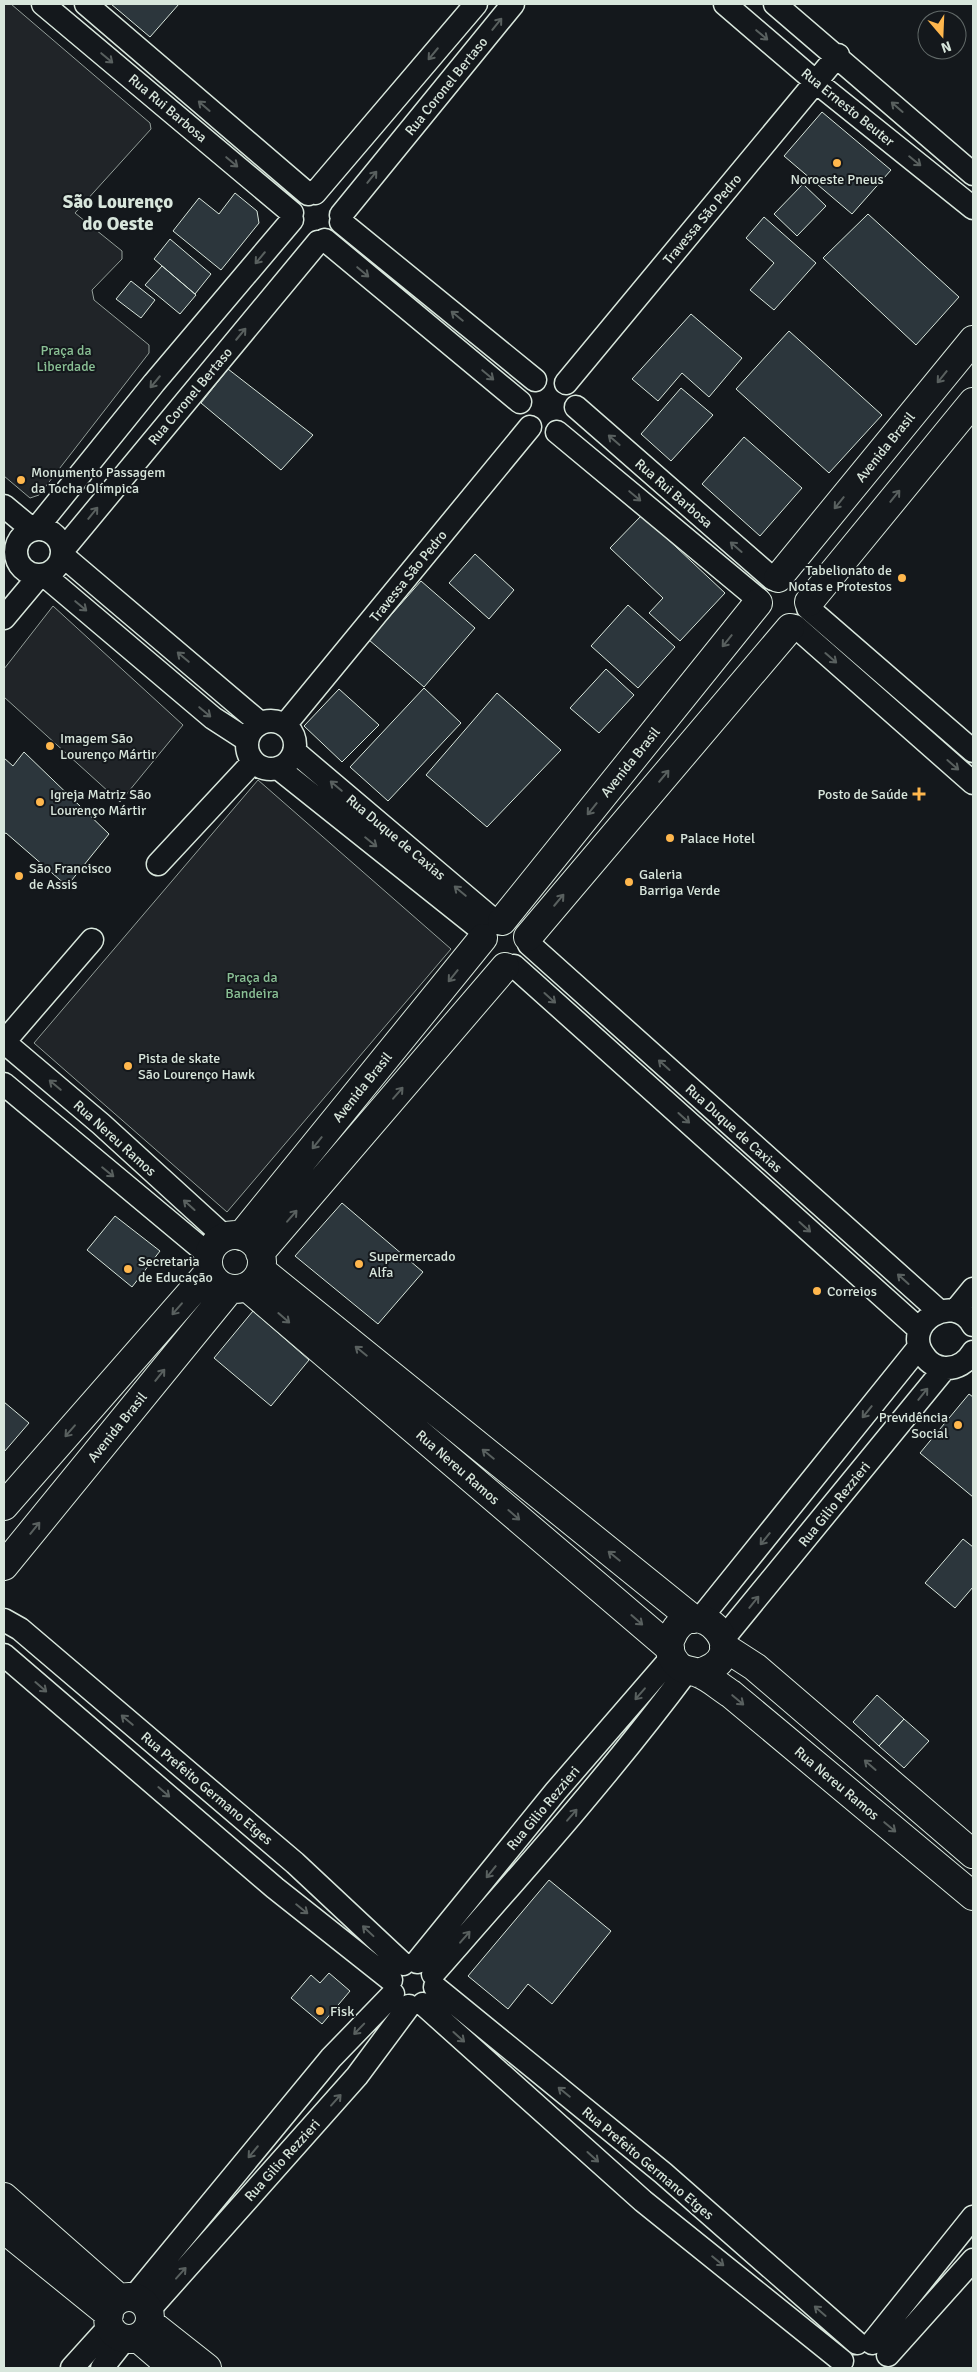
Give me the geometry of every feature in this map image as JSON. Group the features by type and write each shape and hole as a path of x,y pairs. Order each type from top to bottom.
{"main road":[{"name":"Avenida Brasil","path":"4,1566 235,1262 492,929 973,340"},
{"name":"Avenida Brasil","path":"4,1506 235,1262 519,954 800,616 973,402"},
{"path":"787,578 802,586 800,616 775,627 768,623 762,618 767,590 787,578"},
{"path":"509,921 520,926 519,954 499,966 487,958 484,952 492,929 509,921"},
{"name":"Rua Nereu Ramos","path":"235,1262 697,1619"},
{"name":"Rua Nereu Ramos","path":"235,1262 682,1662 731,1694 973,1896"},
{"path":"724,1643 716,1665 682,1662 671,1638 676,1629 684,1622 697,1619 715,1626 724,1643 755,1667 973,1854"},
{"path":"4,2197 129,2318 173,2368"},
{"path":"4,2229 129,2318 207,2368"}],"street":[{"name":"Rua Rui Barbosa","path":"43,4 208,142 292,217"},
{"path":"312,194 476,4"},
{"name":"Rua Coronel Bertaso","path":"341,218 513,4"},
{"name":"Rua Ernesto Beuter","path":"725,4 816,82 973,208"},
{"path":"776,4 838,55 973,174"},
{"name":"Rua Rui Barbosa","path":"93,10 224,123 312,194"},
{"path":"82,36 93,10"},
{"name":"Travessa São Pedro","path":"566,383 838,55"},
{"path":"208,142 224,123"},
{"path":"253,732 213,718 42,575 28,572 22,568 10,549 22,536 35,530 292,217 300,198 312,194 330,196 339,208 341,218 332,236 322,241"},
{"path":"292,217 298,234 304,239 322,241 520,402"},
{"path":"341,218 535,380"},
{"name":"Rua Coronel Bertaso","path":"62,553 322,241"},
{"path":"551,377 566,383 575,398 576,407 570,422 557,432 539,431 530,427 520,411 520,402 528,385 535,380 551,377"},
{"name":"Rua Rui Barbosa","path":"576,407 767,590"},
{"name":"Travessa São Pedro","path":"285,725 530,427"},
{"name":"Rua Rui Barbosa","path":"557,432 767,590"},
{"path":"4,506 35,530 49,531 54,535 58,539 62,553 253,732"},
{"path":"4,618 42,575 56,568 62,553"},
{"path":"800,616 973,751"},
{"path":"800,616 973,783"},
{"path":"273,720 285,725 294,737 294,751 286,764 278,768 266,768 253,762 248,755 253,732 273,720"},
{"name":"Rua Duque de Caxias","path":"294,751 492,929"},
{"path":"158,864 253,762"},
{"name":"Rua Duque de Caxias","path":"278,768 492,929"},
{"path":"4,1042 92,940"},
{"name":"Rua Duque de Caxias","path":"519,954 947,1311 967,1317 973,1325"},
{"name":"Rua Duque de Caxias","path":"519,954 920,1338 929,1361 963,1365"},
{"name":"Rua Nereu Ramos","path":"4,1042 101,1124 235,1262"},
{"name":"Rua Nereu Ramos","path":"4,1084 78,1148 235,1262"},
{"path":"78,1148 101,1124"},
{"path":"697,1619 920,1338 931,1315 947,1311 973,1289"},
{"name":"Rua Gilio Rezzieri","path":"724,1643 963,1365"},
{"name":"Rua Prefeito Germano Etges","path":"4,1620 20,1629 295,1863 413,1984 643,2202 842,2365"},
{"name":"Rua Prefeito Germano Etges","path":"4,1655 275,1888 413,1984 663,2173 877,2352"},
{"name":"Rua Gilio Rezzieri","path":"72,2368 129,2318 357,2076 413,1984 556,1791 682,1662"},
{"path":"275,1888 295,1863"},
{"name":"Rua Gilio Rezzieri","path":"102,2368 129,2318 332,2058 413,1984"},
{"path":"332,2058 357,2076"},
{"path":"643,2202 663,2173"},
{"path":"877,2352 973,2217"},
{"path":"842,2365 845,2354 877,2352 973,2260"}],"green space":[{"name":"Praça da Liberdade","path":"4,4 11,4 150,123 151,129 75,213 122,251 122,259 92,290 94,300 149,345 149,353 39,495 30,498 4,476"},
{"path":"53,606 183,725 120,802 4,697 4,669"},
{"name":"Praça da Bandeira","path":"258,780 451,949 227,1212 34,1043"}],"building":[{"path":"111,4 179,4 150,37"},
{"name":"Noroeste Pneus","path":"822,112 891,170 852,214 784,156"},
{"path":"803,184 826,206 797,236 774,214"},
{"path":"235,193 257,211 259,223 221,270 173,231 199,198 219,214"},
{"path":"868,214 959,297 916,345 823,258"},
{"path":"764,217 816,263 774,310 750,290 774,263 746,238"},
{"path":"170,239 211,274 195,294 154,259"},
{"path":"162,266 196,295 180,314 145,285"},
{"path":"131,281 155,300 141,318 116,299"},
{"path":"691,314 742,358 709,397 682,373 658,401 632,379"},
{"path":"789,331 882,415 829,473 736,389"},
{"path":"228,369 313,435 281,470 201,403"},
{"path":"681,388 713,415 671,461 641,434"},
{"path":"744,437 802,488 760,536 702,484"},
{"path":"642,515 725,593 680,641 649,613 663,598 610,548"},
{"path":"475,554 514,590 489,619 449,583"},
{"path":"421,581 475,628 424,687 369,640"},
{"path":"628,605 675,647 638,688 591,646"},
{"path":"606,669 634,695 599,733 570,708"},
{"path":"424,688 461,723 388,801 350,767"},
{"path":"339,689 379,725 342,762 304,726"},
{"path":"497,693 561,750 487,827 426,775"},
{"name":"Igreja Matriz São Lourenço Mártir","path":"24,752 109,834 67,886 6,833 4,834 4,758 13,766"},
{"name":"Supermercado Alfa","path":"342,1203 423,1272 378,1324 295,1256"},
{"name":"Secretaria de Educação","path":"115,1216 160,1251 132,1287 87,1250"},
{"path":"253,1311 309,1360 271,1406 214,1358"},
{"name":"Previdência Social","path":"969,1394 973,1397 973,1497 920,1453"},
{"path":"4,1402 29,1423 4,1452"},
{"path":"963,1539 973,1547 973,1587 955,1608 925,1583"},
{"path":"877,1695 904,1719 879,1746 853,1722"},
{"path":"904,1719 929,1741 904,1768 879,1746"},
{"path":"549,1880 611,1931 552,2004 528,1984 508,2009 468,1976"},
{"name":"Fisk","path":"329,1973 350,1991 322,2024 291,1998 311,1975 320,1983"}],"place":[{"name":"Noroeste Pneus","path":"837,163"},
{"name":"Monumento Passagem da Tocha Olímpica","path":"21,480"},
{"name":"Tabelionato de Notas e Protestos","path":"902,578"},
{"name":"Imagem São Lourenço Mártir","path":"50,746"},
{"name":"Posto de Saúde","path":"919,794"},
{"name":"Igreja Matriz São Lourenço Mártir","path":"40,802"},
{"name":"Palace Hotel","path":"670,838"},
{"name":"São Francisco de Assis","path":"19,876"},
{"name":"Galeria Barriga Verde","path":"629,882"},
{"name":"Pista de skate São Lourenço Hawk","path":"128,1066"},
{"name":"Supermercado Alfa","path":"359,1264"},
{"name":"Secretaria de Educação","path":"128,1269"},
{"name":"Correios","path":"817,1291"},
{"name":"Previdência Social","path":"958,1425"},
{"name":"Fisk","path":"320,2011"}],"district":[{"name":"São Lourenço do Oeste","path":"118,212"}]}
